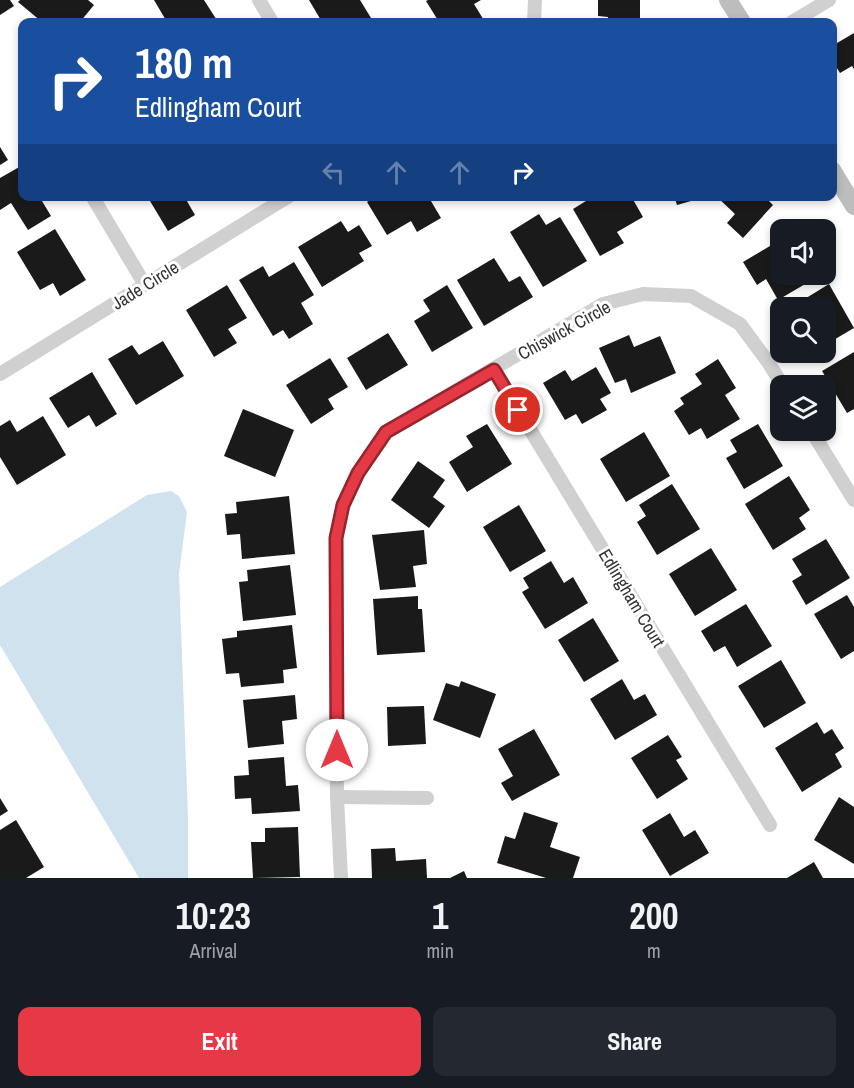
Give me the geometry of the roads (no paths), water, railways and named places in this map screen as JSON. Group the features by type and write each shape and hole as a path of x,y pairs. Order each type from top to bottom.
{"main road":[{"path":"729,0 740,18"},
{"path":"837,178 854,206"}],"street":[{"path":"259,0 270,18"},
{"path":"534,18 535,0"},
{"path":"799,18 829,0"},
{"path":"95,201 145,285"},
{"name":"Jade Circle","path":"0,374 282,201"},
{"name":"Chiswick Circle","path":"341,878 337,797 336,538 343,505 358,473 386,432 603,304 643,294 691,296 740,324 776,375"},
{"name":"Edlingham Court","path":"494,370 770,825"},
{"path":"818,441 854,500"},
{"path":"337,797 427,798"}],"water":[{"path":"171,491 179,496 187,512 179,574 188,878 139,878 0,645 0,587 147,495"}]}
